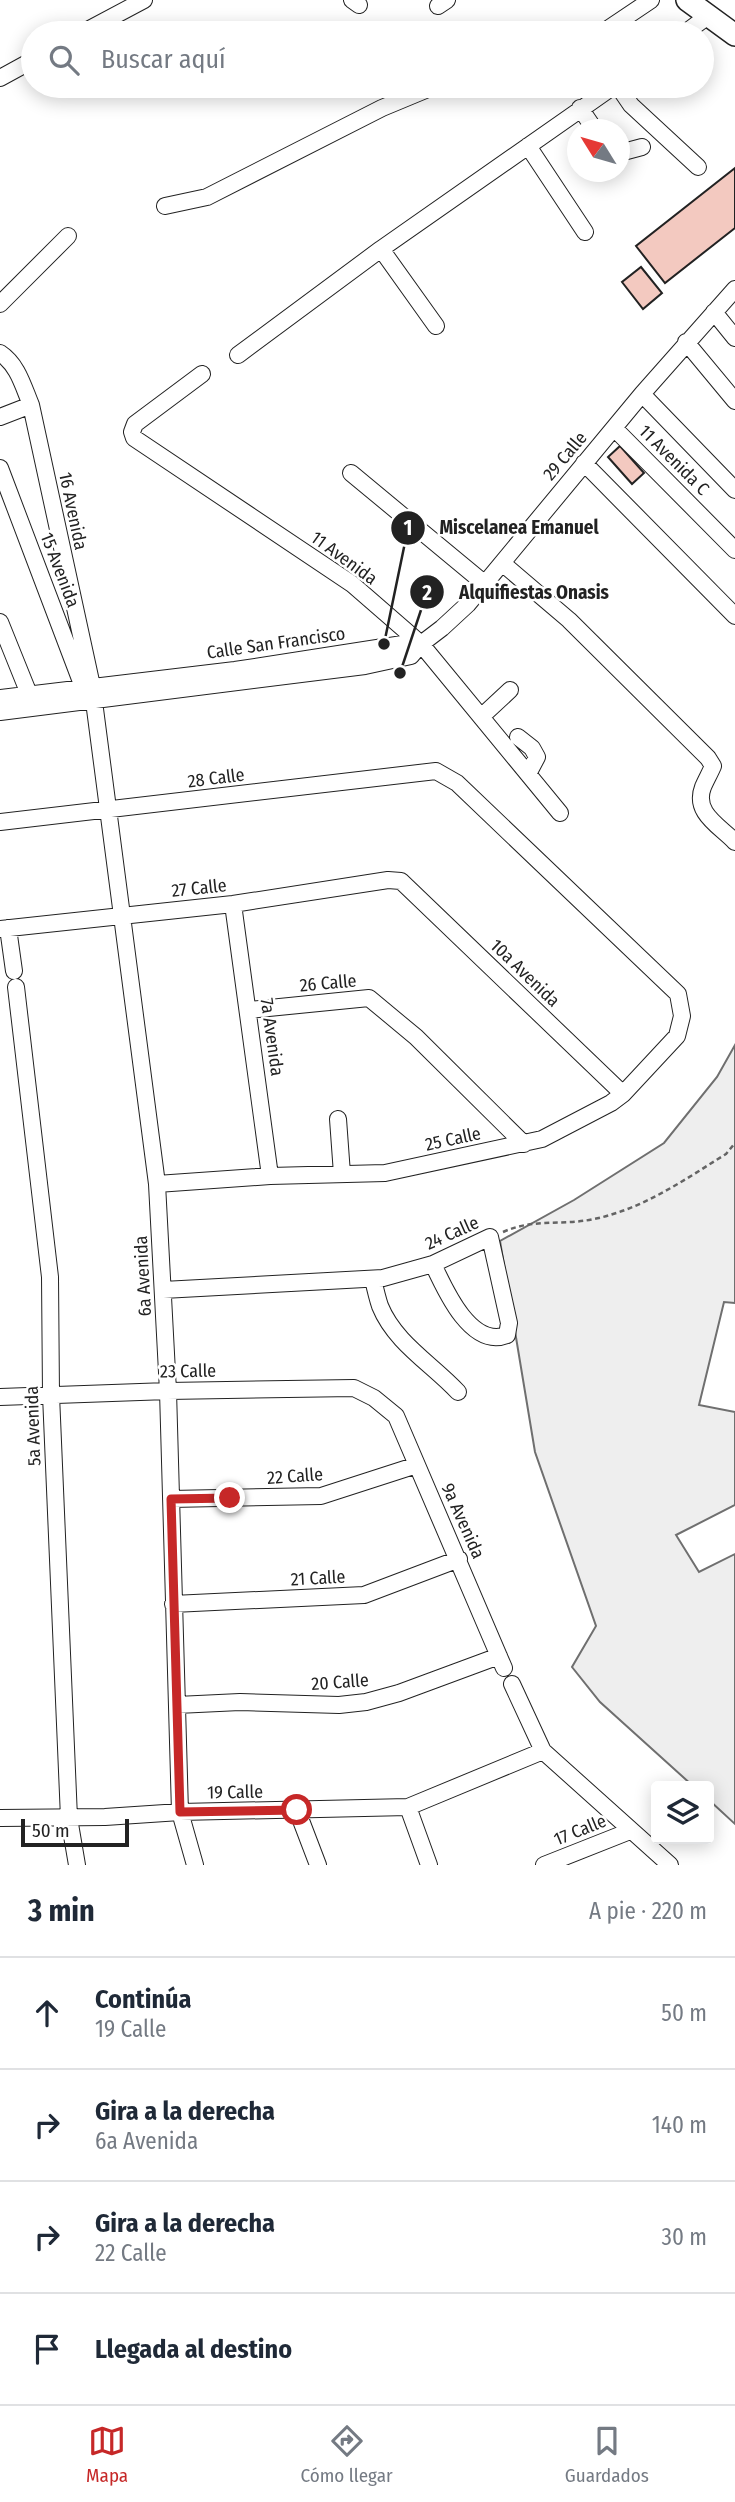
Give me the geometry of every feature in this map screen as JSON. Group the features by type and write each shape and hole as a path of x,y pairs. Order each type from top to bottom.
{"main road":[{"path":"687,0 735,35"}],"street":[{"path":"105,21 144,0"},
{"path":"620,21 651,0"},
{"path":"701,21 708,16"},
{"path":"0,78 21,67"},
{"path":"165,206 207,197 406,98"},
{"path":"238,355 381,249 596,98"},
{"path":"625,98 698,167"},
{"path":"580,108 588,119"},
{"path":"528,146 585,232"},
{"path":"630,150 642,147"},
{"path":"0,304 68,236"},
{"path":"381,249 436,326"},
{"name":"29 Calle","path":"421,644 442,628 485,583 686,342 734,293"},
{"path":"713,312 735,338"},
{"path":"686,342 735,401"},
{"name":"16 Avenida","path":"0,353 7,357 18,372 30,405 89,692"},
{"name":"11 Avenida","path":"202,374 135,424 132,432 134,439 352,584 421,644 560,813"},
{"path":"642,394 735,490"},
{"path":"0,417 30,405"},
{"name":"11 Avenida C","path":"614,428 735,551"},
{"path":"584,463 735,616"},
{"name":"15 Avenida","path":"0,468 89,692"},
{"path":"351,473 485,583"},
{"path":"502,563 569,620 708,758 713,766 702,789 700,803 704,813 735,842"},
{"path":"0,622 29,694"},
{"name":"Calle San Francisco","path":"0,698 365,666 411,656 421,644"},
{"path":"481,717 510,690"},
{"name":"Calle San Francisco","path":"0,712 89,692"},
{"name":"6a Avenida","path":"89,692 108,808 158,1184 168,1391 180,1812 195,1865"},
{"path":"518,737 532,748 537,757 528,774"},
{"name":"28 Calle","path":"0,822 436,771 457,783 678,994"},
{"name":"27 Calle","path":"4,928 233,904 388,880 401,881"},
{"name":"10a Avenida","path":"401,881 623,1094"},
{"name":"7a Avenida","path":"233,904 270,1176"},
{"name":"5a Avenida","path":"4,928 15,979 50,1277 51,1395 69,1818 77,1865"},
{"name":"25 Calle","path":"158,1184 270,1176 385,1173 542,1139 623,1094 677,1036 682,1016 678,994"},
{"name":"26 Calle","path":"249,1010 369,998 416,1037 524,1144"},
{"path":"338,1119 342,1174"},
{"path":"433,1264 450,1300 484,1336 498,1339 507,1335 509,1323 490,1237"},
{"name":"24 Calle","path":"163,1290 383,1278 433,1264 490,1237"},
{"path":"373,1279 380,1307 399,1335 415,1354 458,1392"},
{"name":"23 Calle","path":"0,1397 354,1388 374,1398"},
{"name":"9a Avenida","path":"374,1398 396,1416 501,1662"},
{"name":"22 Calle","path":"171,1499 321,1496 417,1465"},
{"name":"21 Calle","path":"173,1604 364,1595 459,1559"},
{"name":"20 Calle","path":"177,1704 240,1702 339,1705 366,1702 501,1662"},
{"path":"512,1684 543,1751 670,1865"},
{"name":"19 Calle","path":"0,1818 408,1807 543,1751"},
{"path":"408,1807 429,1865"},
{"path":"297,1810 318,1865"},
{"name":"17 Calle","path":"544,1865 630,1831"}],"path":[{"name":"24 Calle","path":"490,1237 520,1224 592,1220 642,1205 726,1154 735,1143"}],"shaded area":[{"path":"735,1045 735,1303 724,1302 699,1405 735,1412 735,1505 676,1535 699,1572 735,1554 735,1824 714,1805 714,1781 687,1781 600,1702 572,1667 596,1626 535,1452 500,1241 574,1200 664,1143 717,1077"}],"building":[{"path":"735,168 735,228 665,283 636,246"},
{"path":"641,267 662,293 643,309 622,282"},
{"path":"620,446 644,473 632,484 608,457"}],"place":[{"name":"Miscelanea Emanuel","path":"384,644"},
{"name":"Alquifiestas Onasis","path":"400,673"}],"route":[{"path":"230,1498 171,1499 180,1812 297,1810"}]}
